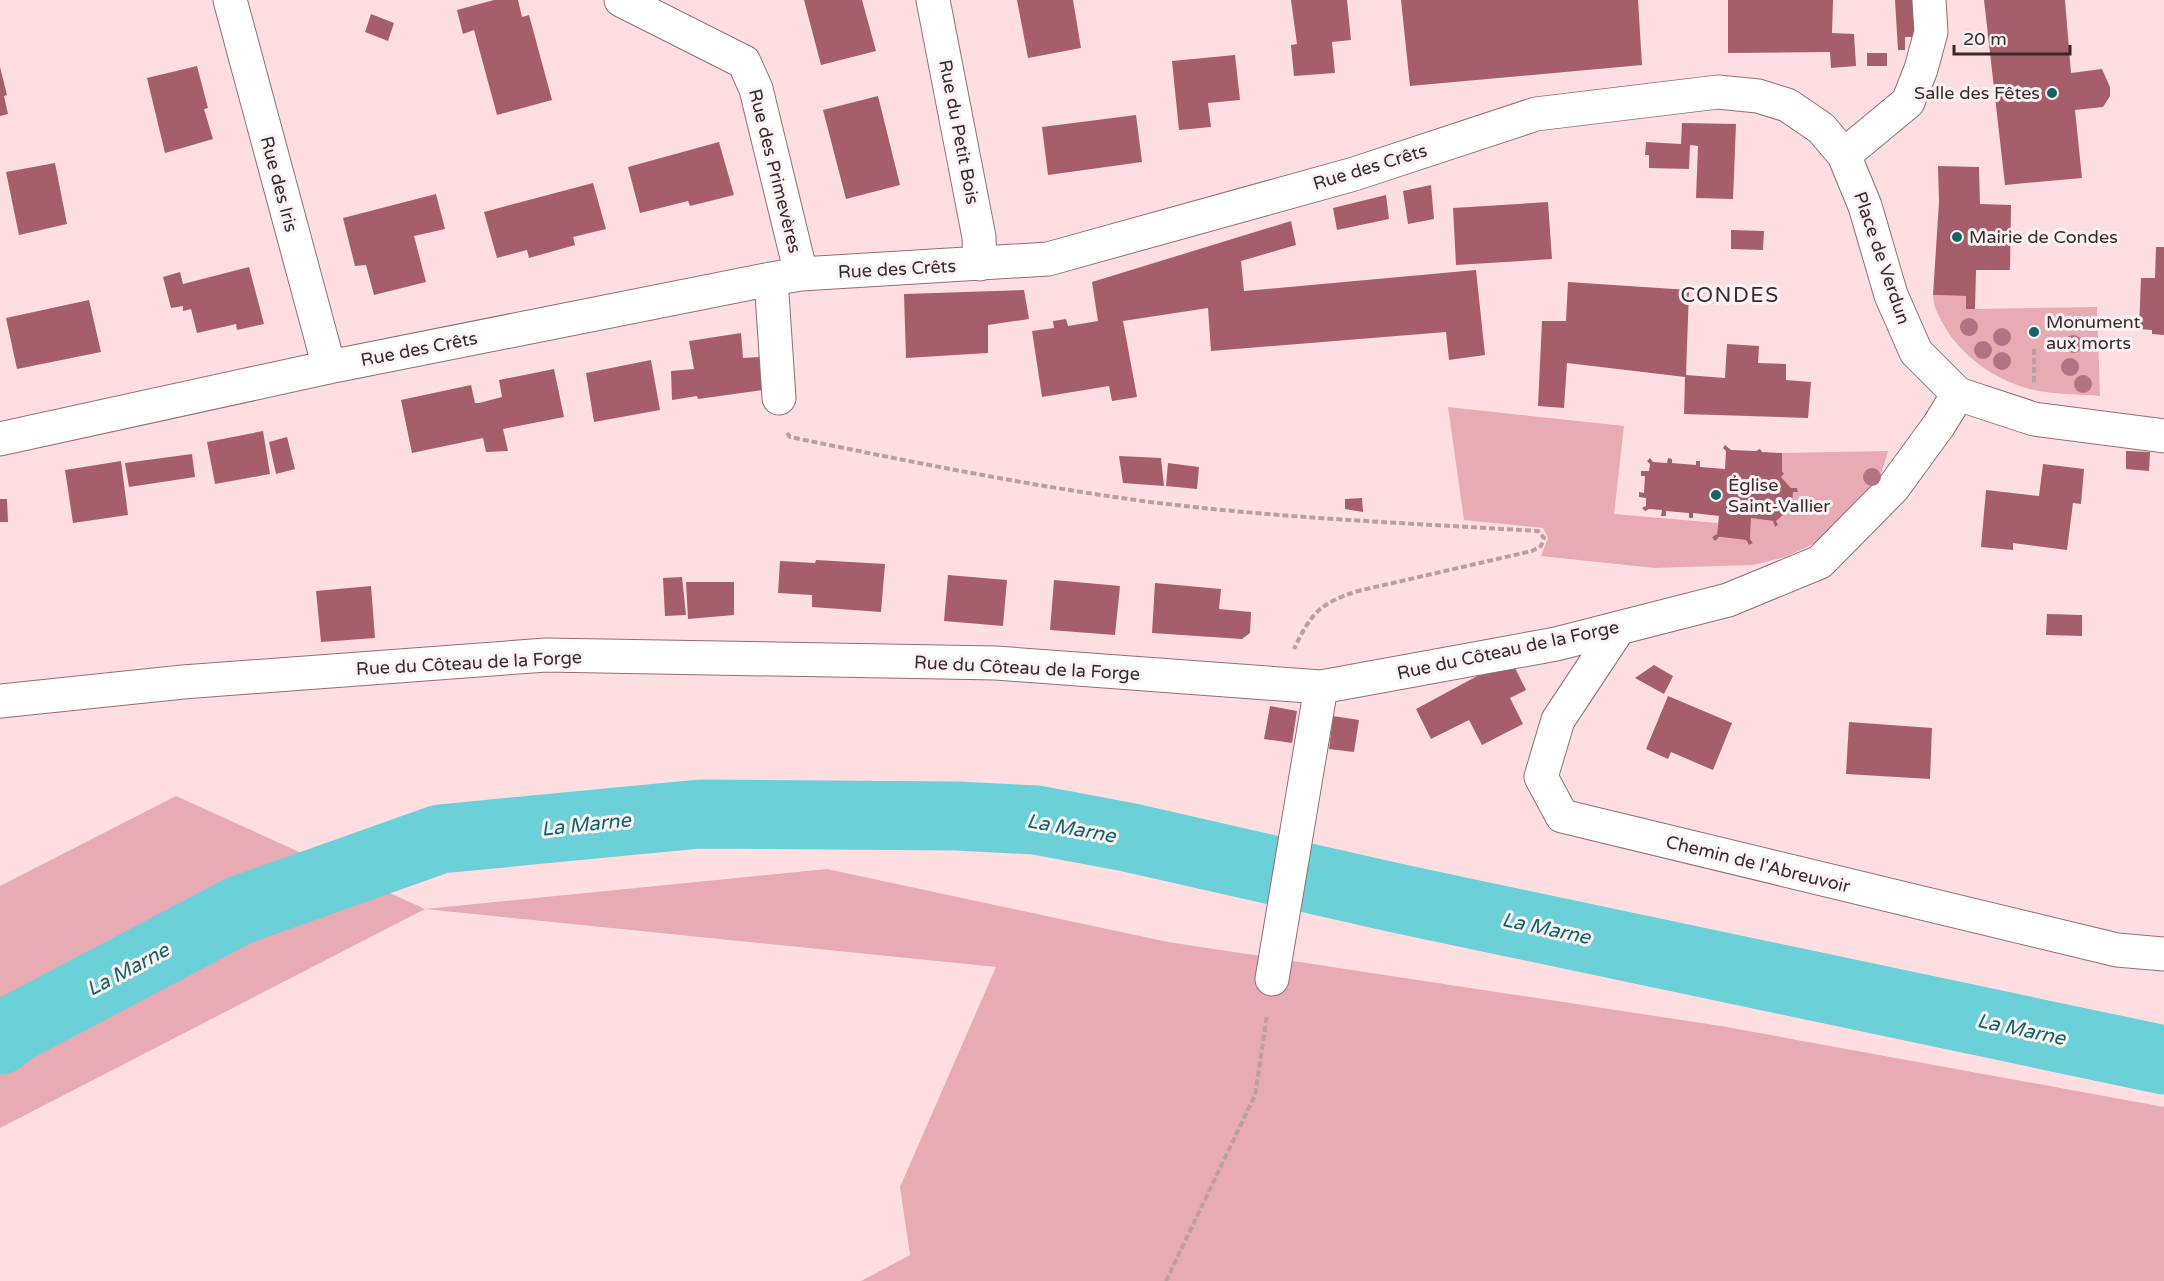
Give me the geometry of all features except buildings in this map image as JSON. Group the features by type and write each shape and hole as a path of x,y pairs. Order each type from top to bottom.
{"street":[{"name":"Rue des Iris","path":"230,0 329,368"},
{"name":"Rue des Primevères","path":"621,0 744,62 756,89 786,276 779,398"},
{"name":"Rue du Petit Bois","path":"933,0 979,237 980,264"},
{"path":"1844,155 1908,102 1922,69 1931,32 1929,0"},
{"name":"Rue des Crêts","path":"0,439 329,368 786,276 1048,259 1353,174 1536,114 1718,93 1758,96 1787,105"},
{"name":"Place de Verdun","path":"1787,105 1821,128 1844,155 1865,206 1891,295 1916,352 1958,394 2034,419 2164,436"},
{"name":"Rue du Côteau de la Forge","path":"0,701 183,682 546,655 996,663 1321,687 1556,644 1728,600 1820,562 1893,488 1939,425 1958,394"},
{"name":"Chemin de l'Abreuvoir","path":"1619,628 1558,720 1541,777 1562,816 2117,950 2164,954"},
{"path":"1272,980 1321,687"}],"path":[{"path":"779,398 780,424 790,437 1004,479 1143,501 1276,515 1538,531 1544,538 1541,546 1532,551 1335,598 1318,610 1303,631 1293,651 1286,685"},
{"path":"1166,1281 1255,1095 1272,980"}],"shaded area":[{"path":"1933,295 1966,296 1966,308 1975,309 2097,307 2100,396 2035,390 2014,384 1992,373 1971,358 1953,339 1937,313"},
{"path":"1448,407 1624,426 1614,514 1718,523 1717,534 1712,537 1746,540 1749,545 1753,543 1750,539 1751,518 1773,521 1775,527 1778,525 1776,521 1788,511 1793,514 1795,512 1792,509 1793,492 1798,491 1797,488 1791,488 1781,477 1784,474 1782,453 1888,451 1876,490 1826,538 1785,557 1753,565 1654,568 1541,556 1548,538 1543,528 1464,520"},
{"path":"176,796 425,909 0,1128 0,886"},
{"path":"827,869 1168,942 1721,1026 2164,1107 2164,1281 861,1281 910,1255 900,1187 996,967 425,909"}],"waterway":[{"name":"La Marne","path":"0,1040 14,1029 240,910 440,839 700,814 957,816 1036,820 1127,837 1396,898 2164,1060"}],"place":[{"name":"Salle des Fêtes","path":"2052,93"},
{"name":"Mairie de Condes","path":"1957,237"},
{"name":"Monument aux morts","path":"2034,332"},
{"name":"Église Saint-Vallier","path":"1716,495"}],"district":[{"name":"CONDES","path":"1730,295"}]}
